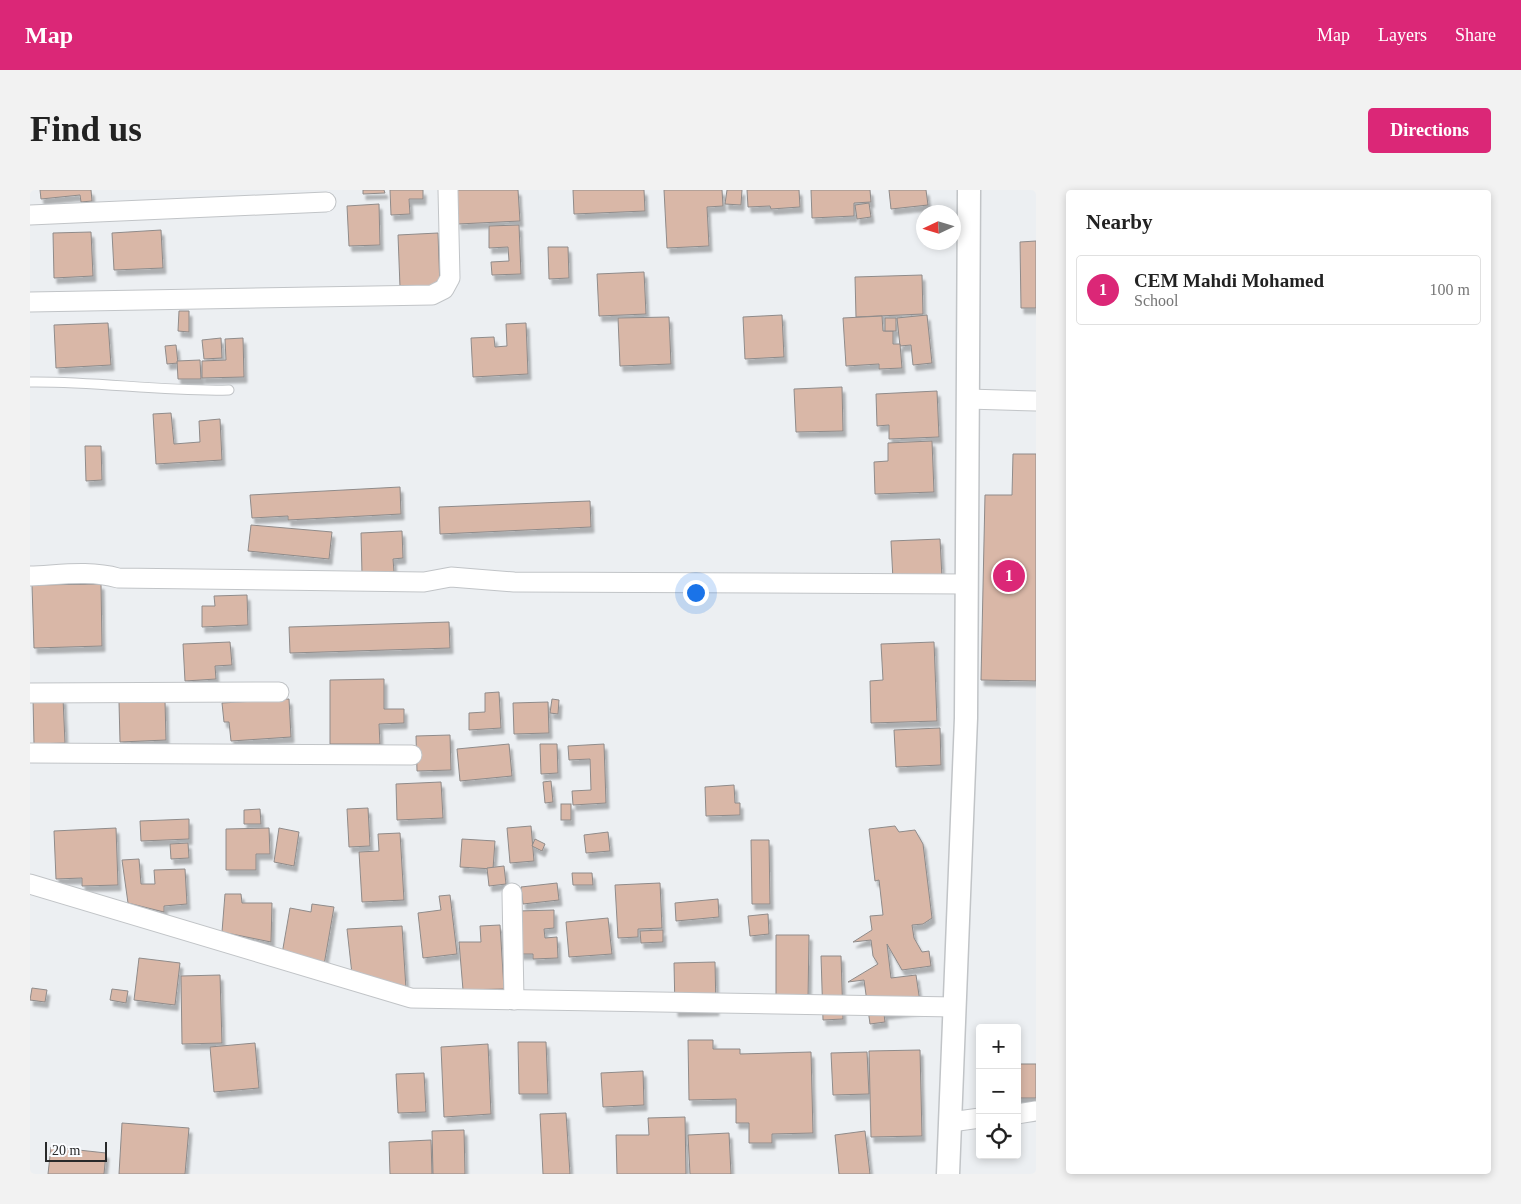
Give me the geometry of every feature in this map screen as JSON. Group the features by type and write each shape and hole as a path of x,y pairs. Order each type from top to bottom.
{"street":[{"path":"30,302 432,296 444,289 450,278 448,190"},
{"path":"948,1174 966,718 969,190"},
{"path":"30,215 326,202"},
{"path":"968,399 1036,401"},
{"path":"30,576 105,574 118,578 424,582 451,578 514,582 967,584"},
{"path":"30,694 279,692"},
{"path":"30,753 412,755"},
{"path":"30,884 411,998 955,1007"},
{"path":"512,893 514,1000"},
{"path":"1021,1113 1036,1111"},
{"path":"951,1122 976,1119"}],"lane":[{"path":"30,382 82,382 179,390 229,390"}],"building":[{"path":"40,190 91,190 92,201 81,202 80,195 41,199"},
{"path":"363,190 384,190 385,193 363,194"},
{"path":"390,190 423,190 423,199 409,199 410,214 391,215"},
{"path":"457,190 518,190 520,221 458,224"},
{"path":"573,190 644,190 645,211 574,214"},
{"path":"664,190 722,190 723,206 707,207 709,246 667,248"},
{"path":"727,190 742,190 741,205 725,204"},
{"path":"747,190 799,190 800,207 771,209 770,206 748,207"},
{"path":"811,190 870,190 871,202 854,203 854,216 812,218"},
{"path":"889,190 926,190 928,205 891,209"},
{"path":"869,203 871,217 857,219 855,205"},
{"path":"379,204 380,245 349,246 347,206"},
{"path":"519,225 521,274 492,275 491,262 509,261 508,247 489,248 489,226"},
{"path":"161,230 163,268 114,270 112,233"},
{"path":"91,232 93,276 54,278 53,233"},
{"path":"438,233 440,287 400,287 398,235"},
{"path":"1036,241 1036,308 1021,308 1020,242"},
{"path":"548,247 568,247 569,278 549,279"},
{"path":"644,272 646,314 599,316 597,274"},
{"path":"922,275 923,314 856,317 855,277"},
{"path":"179,311 189,311 189,332 178,331"},
{"path":"782,315 784,357 745,359 743,317"},
{"path":"927,315 932,363 913,365 911,345 900,346 897,318"},
{"path":"882,316 883,331 893,331 893,344 900,344 902,368 879,369 879,364 846,366 843,318"},
{"path":"669,317 671,364 620,366 618,318"},
{"path":"885,318 896,318 896,331 885,331"},
{"path":"108,323 111,365 56,368 54,325"},
{"path":"526,323 528,374 473,377 471,338 494,337 495,347 507,346 506,324"},
{"path":"221,338 222,358 204,359 202,340"},
{"path":"243,338 244,377 202,378 202,361 226,360 225,339"},
{"path":"176,345 178,363 167,364 165,346"},
{"path":"200,360 201,379 178,379 177,361"},
{"path":"842,387 843,431 796,432 794,389"},
{"path":"937,391 939,437 889,439 889,425 877,426 876,394"},
{"path":"171,413 174,444 200,442 199,421 220,419 222,460 156,464 153,414"},
{"path":"932,441 934,492 875,494 874,462 888,461 888,443"},
{"path":"85,446 101,446 102,480 86,481"},
{"path":"1013,454 1036,454 1036,681 981,680 985,495 1012,495"},
{"path":"400,487 401,514 288,520 288,516 252,518 250,495"},
{"path":"590,501 591,527 440,534 439,507"},
{"path":"251,525 332,532 329,559 248,551"},
{"path":"402,531 403,558 393,559 394,572 362,574 361,533"},
{"path":"940,539 942,578 893,580 891,541"},
{"path":"101,584 102,646 34,648 32,585"},
{"path":"247,595 248,625 202,627 202,606 215,606 214,596"},
{"path":"449,622 450,648 290,653 289,627"},
{"path":"230,642 232,665 215,666 216,679 185,681 183,644"},
{"path":"934,642 937,721 871,723 870,681 883,680 881,644"},
{"path":"384,679 384,709 404,709 404,723 379,724 380,744 330,744 330,680"},
{"path":"499,692 501,728 469,730 469,713 485,712 485,693"},
{"path":"63,698 65,743 34,744 33,699"},
{"path":"289,699 291,737 231,741 229,722 224,722 222,703"},
{"path":"552,699 559,700 558,714 550,713"},
{"path":"165,701 166,740 120,742 119,702"},
{"path":"548,702 549,733 514,734 513,703"},
{"path":"940,728 941,765 896,767 894,730"},
{"path":"450,735 451,770 417,771 416,736"},
{"path":"509,744 512,776 460,781 457,749"},
{"path":"540,744 557,744 558,773 541,774"},
{"path":"604,744 606,803 573,805 572,791 591,790 590,759 569,760 568,746"},
{"path":"551,781 553,802 545,803 543,782"},
{"path":"441,782 443,818 397,820 396,784"},
{"path":"734,785 735,803 740,803 740,815 706,816 705,787"},
{"path":"561,804 571,804 571,820 561,820"},
{"path":"368,808 370,846 349,847 347,809"},
{"path":"260,809 261,824 244,824 244,810"},
{"path":"189,819 189,839 141,841 140,821"},
{"path":"531,826 534,861 510,863 507,828"},
{"path":"895,826 899,832 915,830 923,844 932,918 923,924 912,925 914,938 922,952 929,951 931,966 902,970 887,944 891,978 916,975 921,1009 884,1014 885,1022 870,1024 864,980 848,982 878,964 873,956 871,940 853,942 872,930 870,916 883,915 879,880 875,881 869,829"},
{"path":"116,828 118,885 82,886 82,878 56,879 54,831"},
{"path":"269,828 270,854 256,854 256,870 226,870 226,829"},
{"path":"279,828 299,832 294,866 274,862"},
{"path":"608,832 610,851 586,853 584,835"},
{"path":"400,833 404,900 362,902 359,852 379,851 378,834"},
{"path":"462,839 495,841 493,869 460,867"},
{"path":"535,839 545,844 542,851 532,846"},
{"path":"751,840 769,840 770,904 752,904"},
{"path":"188,843 189,858 171,859 170,844"},
{"path":"139,859 141,884 155,884 154,870 185,869 187,904 164,906 164,912 128,903 122,860"},
{"path":"504,866 506,884 489,886 487,868"},
{"path":"572,873 592,873 593,885 573,885"},
{"path":"557,883 559,900 523,904 521,887"},
{"path":"660,883 662,928 638,929 638,937 618,938 615,885"},
{"path":"225,894 241,894 242,903 272,903 271,942 222,932"},
{"path":"450,895 457,954 423,958 418,913 441,910 439,896"},
{"path":"718,899 719,917 676,921 675,903"},
{"path":"312,904 334,907 324,965 282,954 290,908 311,912"},
{"path":"554,910 554,928 544,929 545,938 557,937 558,958 533,959 533,954 520,954 518,911"},
{"path":"768,914 769,934 750,936 748,916"},
{"path":"608,918 612,954 569,957 566,922"},
{"path":"500,925 504,989 463,990 459,942 481,942 480,926"},
{"path":"402,926 406,989 352,974 347,929"},
{"path":"663,930 663,942 641,943 640,931"},
{"path":"776,935 809,935 808,1000 776,1000"},
{"path":"821,956 841,956 843,1019 823,1020"},
{"path":"139,958 180,963 175,1005 134,1000"},
{"path":"715,962 716,1010 675,1011 674,963"},
{"path":"220,975 222,1043 182,1044 181,976"},
{"path":"32,988 47,990 45,1002 30,1000"},
{"path":"112,989 128,991 126,1003 110,1000"},
{"path":"688,1040 713,1040 713,1049 740,1049 740,1054 811,1052 813,1133 772,1134 772,1143 749,1143 749,1123 736,1123 736,1099 689,1100"},
{"path":"518,1042 546,1042 548,1094 519,1094"},
{"path":"255,1043 259,1088 214,1092 210,1047"},
{"path":"488,1044 491,1114 444,1117 441,1047"},
{"path":"920,1050 922,1136 871,1137 869,1051"},
{"path":"867,1052 869,1094 833,1095 831,1053"},
{"path":"1021,1064 1036,1064 1036,1098 1021,1098"},
{"path":"643,1071 644,1105 603,1107 601,1073"},
{"path":"424,1073 426,1112 398,1113 396,1074"},
{"path":"566,1113 570,1174 543,1174 540,1114"},
{"path":"685,1117 686,1174 617,1174 616,1135 649,1135 648,1118"},
{"path":"122,1123 189,1128 185,1174 119,1174"},
{"path":"464,1130 465,1174 433,1174 432,1131"},
{"path":"865,1131 870,1174 839,1174 835,1135"},
{"path":"729,1133 731,1174 690,1174 688,1135"},
{"path":"431,1140 432,1174 390,1174 389,1142"},
{"path":"51,1147 106,1153 104,1174 48,1174"}],"place":[{"name":"CEM Mahdi Mohamed","path":"1009,576"}]}
